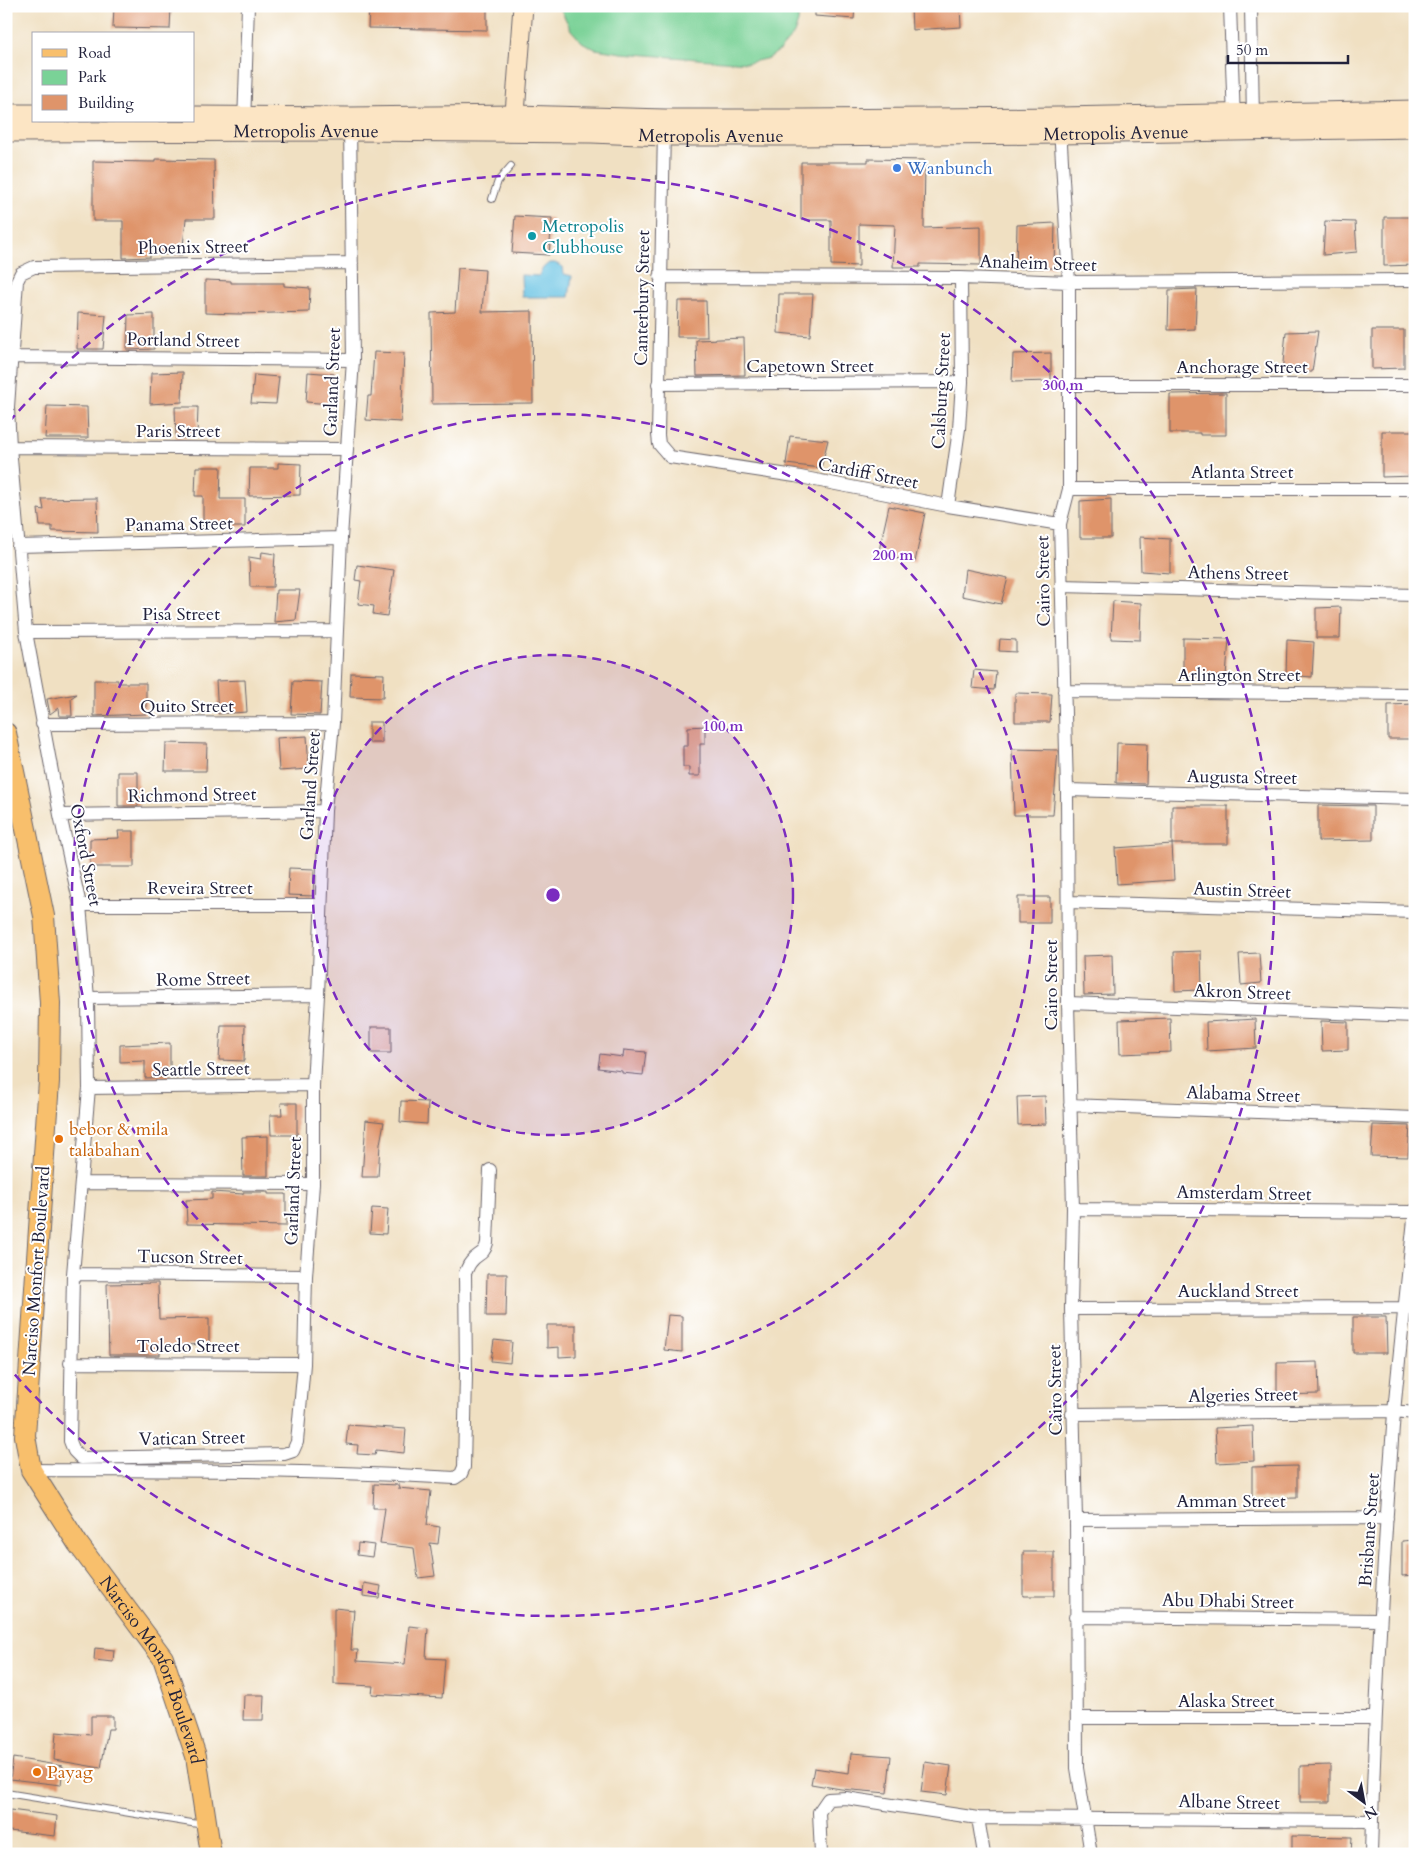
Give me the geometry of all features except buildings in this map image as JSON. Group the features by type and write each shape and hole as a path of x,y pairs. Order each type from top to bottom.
{"main road":[{"path":"514,124 523,6"},
{"name":"Metropolis Avenue","path":"6,132 350,124 514,124 664,127 1060,126 1243,121 1415,110"},
{"path":"6,114 32,114"},
{"name":"Metropolis Avenue","path":"195,116 244,125"},
{"name":"Metropolis Avenue","path":"1243,121 1415,128"},
{"name":"Narciso Monfort Boulevard","path":"6,733 44,916 50,1003 49,1081 25,1436 31,1470 78,1544 162,1658 196,1756 211,1854"}],"street":[{"path":"244,125 248,6"},
{"path":"1230,6 1243,121"},
{"path":"1243,121 1251,6"},
{"name":"Garland Street","path":"297,1442 304,1364 306,1276 313,1184 313,1085 320,905 325,811 333,723 340,538 353,360 350,124"},
{"name":"Cairo Street","path":"1060,126 1068,282 1069,489 1060,524 1060,586 1068,790 1068,1003 1073,1209 1071,1309 1076,1520 1077,1768 1091,1854"},
{"name":"Canterbury Street","path":"664,127 658,384 659,444 670,457"},
{"name":"Phoenix Street","path":"34,267 352,263"},
{"name":"Oxford Street","path":"34,267 26,270 17,281 8,407 26,632 42,724 80,905 88,998 89,1088 73,1274 70,1363 70,1441 74,1451 81,1458"},
{"name":"Anaheim Street","path":"660,277 961,278 1068,282 1415,280"},
{"name":"Calsburg Street","path":"948,506 959,429 962,382 961,278"},
{"name":"Portland Street","path":"12,357 353,360"},
{"name":"Capetown Street","path":"658,384 962,382"},
{"name":"Anchorage Street","path":"1069,385 1415,385"},
{"name":"Paris Street","path":"10,448 347,449"},
{"name":"Cardiff Street","path":"670,457 795,476 948,506 1060,524"},
{"name":"Atlanta Street","path":"1069,489 1415,489"},
{"name":"Panama Street","path":"18,546 340,538"},
{"name":"Athens Street","path":"1060,586 1415,595"},
{"name":"Pisa Street","path":"26,632 336,631"},
{"name":"Arlington Street","path":"1064,691 1415,694"},
{"name":"Quito Street","path":"42,724 333,723"},
{"name":"Augusta Street","path":"1068,790 1415,799"},
{"name":"Richmond Street","path":"60,815 325,811"},
{"name":"Austin Street","path":"1068,902 1415,912"},
{"name":"Reveira Street","path":"80,905 320,905"},
{"name":"Rome Street","path":"88,998 318,995"},
{"name":"Akron Street","path":"1068,1003 1415,1016"},
{"name":"Seattle Street","path":"89,1088 313,1085"},
{"name":"Alabama Street","path":"1070,1105 1415,1118"},
{"path":"31,1470 312,1473 455,1478 461,1474 464,1467 466,1375 465,1273 471,1261 482,1254 485,1249 490,1170"},
{"path":"82,1183 313,1184"},
{"name":"Amsterdam Street","path":"1073,1209 1415,1211"},
{"name":"Brisbane Street","path":"1371,1854 1380,1620 1394,1411 1415,1211"},
{"name":"Tucson Street","path":"73,1274 306,1276"},
{"name":"Auckland Street","path":"1071,1309 1405,1308"},
{"name":"Toledo Street","path":"70,1363 304,1364"},
{"name":"Algeries Street","path":"1072,1414 1394,1411 1415,1413"},
{"name":"Vatican Street","path":"81,1458 284,1454 293,1451 297,1442"},
{"name":"Amman Street","path":"1076,1520 1387,1518"},
{"name":"Abu Dhabi Street","path":"1075,1617 1380,1620"},
{"name":"Alaska Street","path":"1077,1718 1375,1718"},
{"name":"Albane Street","path":"821,1854 819,1812 828,1799 846,1798 978,1818 1372,1821"},
{"path":"978,1818 984,1854"}],"lane":[{"path":"492,199 498,181 510,166"},
{"path":"6,1793 208,1826"}],"green space":[{"path":"561,6 799,6 798,22 794,34 780,50 769,58 748,63 622,53 595,49 582,42 571,30"}],"water":[{"path":"549,263 555,263 563,267 564,274 572,276 569,297 522,297 521,275 539,276 543,268"}],"place":[{"name":"Wanbunch","path":"897,168"},
{"name":"Metropolis Clubhouse","path":"532,236"},
{"name":"bebor & mila talabahan","path":"59,1139"},
{"name":"Payag","path":"37,1772"}]}
